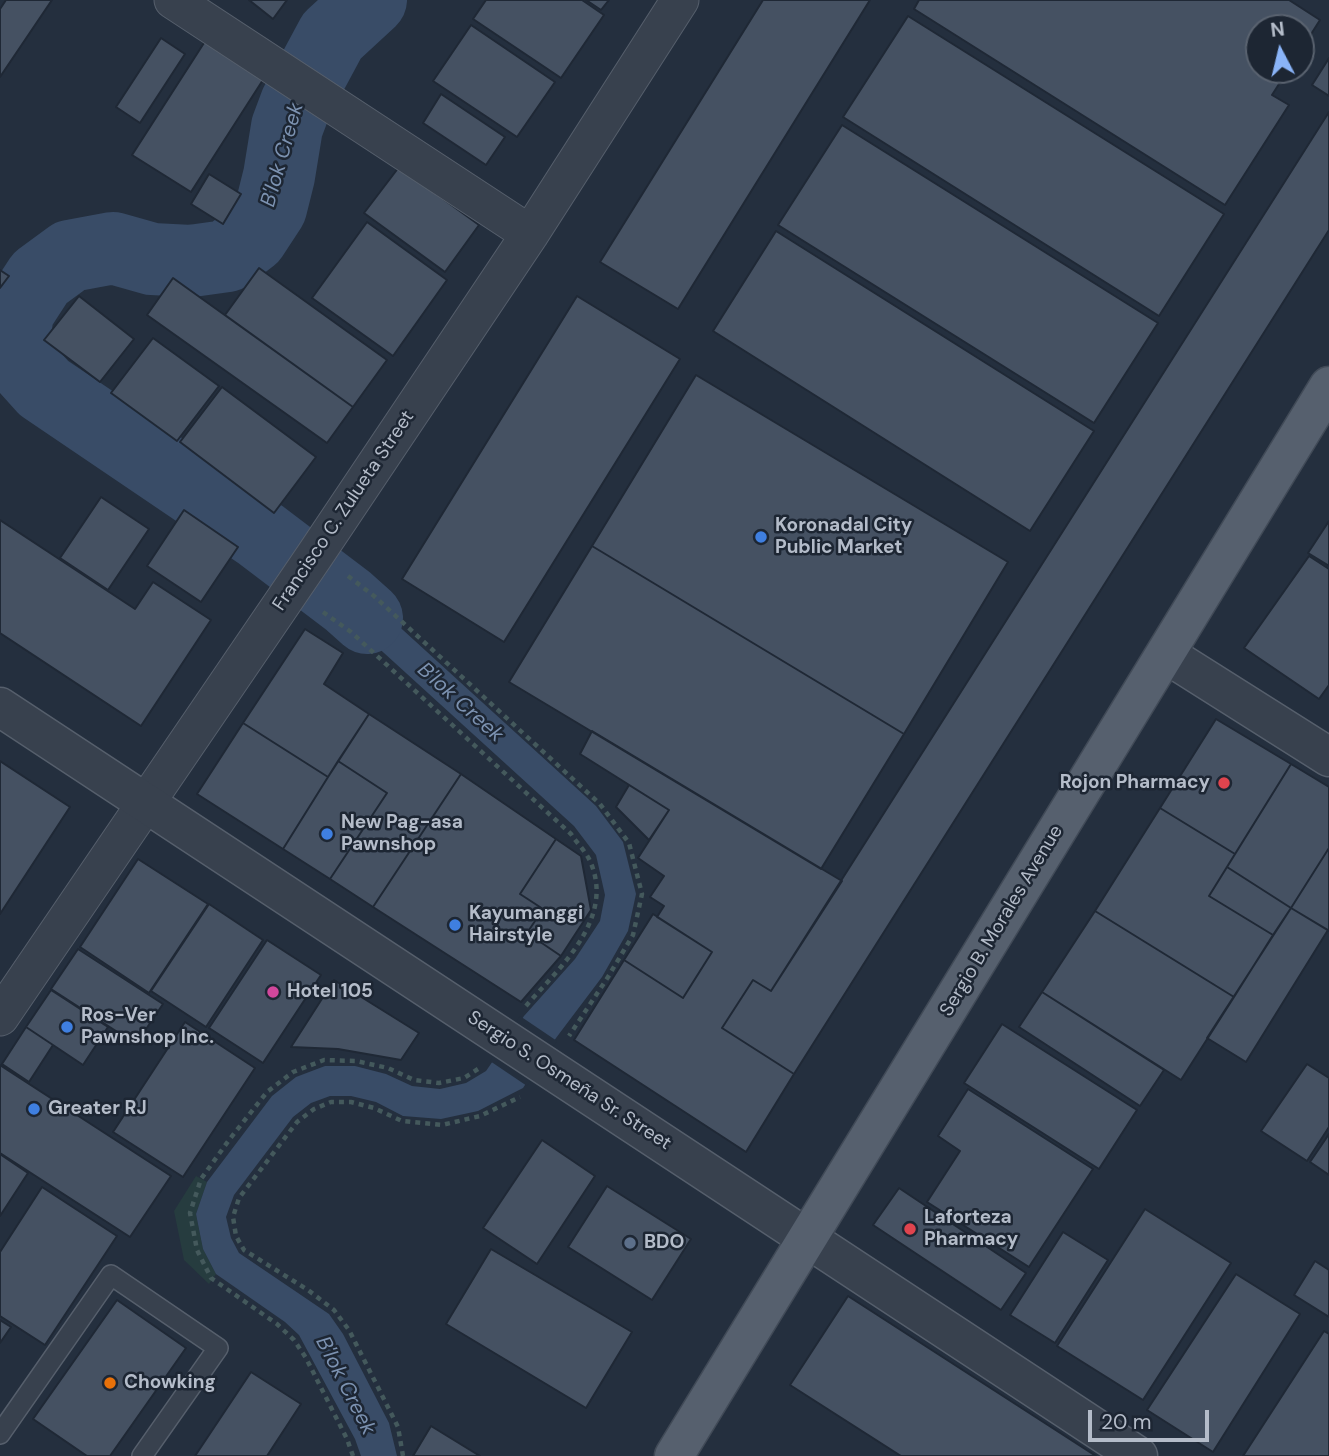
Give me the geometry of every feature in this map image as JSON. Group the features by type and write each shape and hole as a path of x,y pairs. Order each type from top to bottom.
{"main road":[{"name":"Sergio B. Morales Avenue","path":"674,1456 1329,386"}],"street":[{"path":"173,0 530,234"},
{"name":"Francisco C. Zulueta Street","path":"0,1017 292,590 530,234 680,0"},
{"path":"1166,654 1329,757"},
{"name":"Sergio S. Osmeña Sr. Street","path":"0,706 1138,1456"}],"lane":[{"path":"0,1434 111,1275 218,1348 142,1456"}],"path":[{"path":"316,554 374,596 600,804 629,843 642,894 633,935 608,977 545,1065 534,1089 511,1103 480,1116 442,1125 402,1121 374,1108 351,1102 331,1102 314,1109 297,1122 239,1198 233,1217 236,1236 244,1250 308,1290 334,1310 349,1330 398,1427 403,1456"},
{"path":"292,590 351,632 572,834 590,861 598,890 594,917 571,955 480,1067 464,1078 439,1083 414,1080 388,1068 356,1060 324,1060 293,1072 267,1092 201,1179 190,1213 197,1250 211,1278 277,1324 294,1340 318,1381 353,1456"}],"green space":[{"path":"196,1176 207,1182 196,1214 203,1249 216,1274 209,1284 184,1260 174,1211"}],"water":[{"path":"318,559 358,589 596,806 623,842 636,894 628,931 602,977 556,1038 523,1088 478,1111 441,1119 403,1116 376,1102 351,1096 330,1096 311,1103 293,1117 234,1195 226,1217 231,1238 239,1253 329,1314 343,1334 389,1423 397,1456 361,1456 355,1439 299,1335 285,1322 216,1274 203,1249 196,1214 207,1182 272,1096 296,1077 325,1066 355,1066 386,1074 412,1086 440,1089 466,1083 486,1071 524,1016 575,959 600,921 605,895 596,855 574,826 339,612 301,584"}],"pier":[{"path":"520,1016 557,1041 527,1086 490,1061"}],"building":[{"path":"6,0 52,0 0,77 0,9"},
{"path":"249,0 287,0 273,19"},
{"path":"486,0 582,0 604,15 561,78 473,19"},
{"path":"586,0 609,0 601,10"},
{"path":"763,0 870,0 678,309 600,262"},
{"path":"919,0 1289,0 1311,14 1245,14 1245,84 1279,84 1272,95 1289,105 1225,205 914,9"},
{"path":"908,16 1224,214 1159,316 843,117"},
{"path":"471,25 555,82 517,137 433,81"},
{"path":"211,32 270,69 191,192 132,155"},
{"path":"161,38 185,54 140,123 116,107"},
{"path":"1329,58 1329,96 1312,85"},
{"path":"441,94 505,137 486,165 423,123"},
{"path":"1329,112 1329,230 794,1074 722,1028 753,980 771,991"},
{"path":"842,125 1158,323 1094,423 778,225"},
{"path":"399,167 479,225 445,272 364,213"},
{"path":"209,174 241,194 223,224 191,204"},
{"path":"367,222 447,280 393,356 312,298"},
{"path":"776,231 1094,431 1030,531 713,331"},
{"path":"259,268 387,360 353,407 225,315"},
{"path":"0,270 9,276 0,288"},
{"path":"173,278 353,407 327,443 147,315"},
{"path":"79,296 134,339 100,382 44,340"},
{"path":"577,296 680,359 504,642 402,579"},
{"path":"153,338 219,386 177,441 111,393"},
{"path":"696,375 1008,562 904,734 592,546"},
{"path":"222,387 316,457 274,513 180,442"},
{"path":"101,497 149,529 108,590 60,558"},
{"path":"184,510 238,547 201,602 147,566"},
{"path":"0,520 135,609 153,582 211,620 141,726 0,633"},
{"path":"1329,521 1329,566 1308,553"},
{"path":"592,546 904,734 821,869 509,682"},
{"path":"1309,556 1329,569 1329,685 1319,699 1244,648"},
{"path":"305,629 343,653 324,684 369,714 328,777 243,723"},
{"path":"369,714 461,774 373,907 330,879 387,793 338,761"},
{"path":"1216,719 1291,764 1235,854 1160,808"},
{"path":"243,723 328,777 283,849 197,794"},
{"path":"592,731 842,881 771,991 753,980 722,1028 794,1074 746,1152 574,1040 624,960 683,998 712,952 657,917 664,906 650,897 664,876 638,858 669,810 580,754"},
{"path":"0,761 70,807 0,914"},
{"path":"338,761 387,793 330,879 283,849"},
{"path":"1291,764 1329,787 1329,848 1291,908 1227,867"},
{"path":"461,774 556,839 520,894 543,909 527,933 561,956 521,1002 373,907"},
{"path":"629,785 669,810 649,840 616,807"},
{"path":"1160,808 1235,854 1209,896 1273,935 1234,997 1095,911"},
{"path":"556,839 581,856 591,910 561,956 527,933 543,909 520,894"},
{"path":"1329,848 1329,931 1291,908"},
{"path":"138,859 208,904 149,993 80,947"},
{"path":"1227,867 1291,908 1273,935 1209,896"},
{"path":"209,904 263,940 206,1027 151,991"},
{"path":"1291,908 1328,930 1246,1062 1207,1038"},
{"path":"1095,911 1234,997 1181,1080 1042,992"},
{"path":"653,914 712,952 683,998 624,960"},
{"path":"267,940 321,975 263,1063 209,1028"},
{"path":"78,949 163,1004 136,1044 51,989"},
{"path":"334,980 419,1033 401,1060 338,1049 291,1047"},
{"name":"Ros-Ver Pawnshop Inc.","path":"51,990 108,1027 83,1065 26,1027"},
{"path":"1042,992 1164,1070 1140,1106 1019,1027"},
{"path":"185,1022 255,1068 183,1177 113,1132"},
{"path":"1002,1024 1137,1110 1099,1169 964,1083"},
{"path":"26,1027 53,1045 29,1082 2,1064"},
{"path":"1307,1064 1329,1078 1329,1127 1307,1161 1261,1131"},
{"name":"Greater RJ","path":"0,1065 171,1176 130,1237 0,1153"},
{"path":"968,1089 1093,1169 1029,1267 927,1202 960,1151 938,1136"},
{"path":"1329,1134 1329,1175 1310,1162"},
{"path":"542,1140 595,1176 537,1264 483,1228"},
{"path":"0,1154 28,1173 0,1216"},
{"name":"BDO","path":"607,1186 691,1239 652,1300 568,1247"},
{"path":"42,1187 117,1236 45,1345 0,1316 0,1252"},
{"path":"899,1188 1026,1273 1001,1310 873,1225"},
{"path":"1145,1209 1231,1263 1143,1400 1057,1346"},
{"path":"1063,1232 1108,1260 1055,1343 1010,1315"},
{"path":"491,1249 632,1332 586,1408 446,1324"},
{"path":"1315,1261 1329,1270 1329,1317 1294,1295"},
{"path":"1236,1274 1300,1314 1213,1452 1147,1410"},
{"path":"848,1296 1096,1456 901,1456 790,1385"},
{"name":"Chowking","path":"117,1300 186,1348 110,1456 87,1456 33,1419"},
{"path":"0,1320 11,1327 0,1343"},
{"path":"1324,1331 1329,1334 1329,1456 1243,1456"},
{"path":"251,1372 301,1404 267,1456 195,1456"},
{"path":"431,1426 480,1456 413,1456"}],"waterway":[{"name":"B'lok Creek","path":"367,618 261,535 44,388 25,367 14,341 18,312 40,278 70,256 113,248 152,259 191,261 227,256 252,237 271,208 287,127 296,103 332,36 371,0"}],"place":[{"name":"Koronadal City Public Market","path":"761,537"},
{"name":"Rojon Pharmacy","path":"1224,783"},
{"name":"New Pag-asa Pawnshop","path":"327,834"},
{"name":"Kayumanggi Hairstyle","path":"455,925"},
{"name":"Hotel 105","path":"273,992"},
{"name":"Ros-Ver Pawnshop Inc.","path":"67,1027"},
{"name":"Greater RJ","path":"34,1109"},
{"name":"Laforteza Pharmacy","path":"910,1229"},
{"name":"BDO","path":"630,1243"},
{"name":"Chowking","path":"110,1383"}]}
